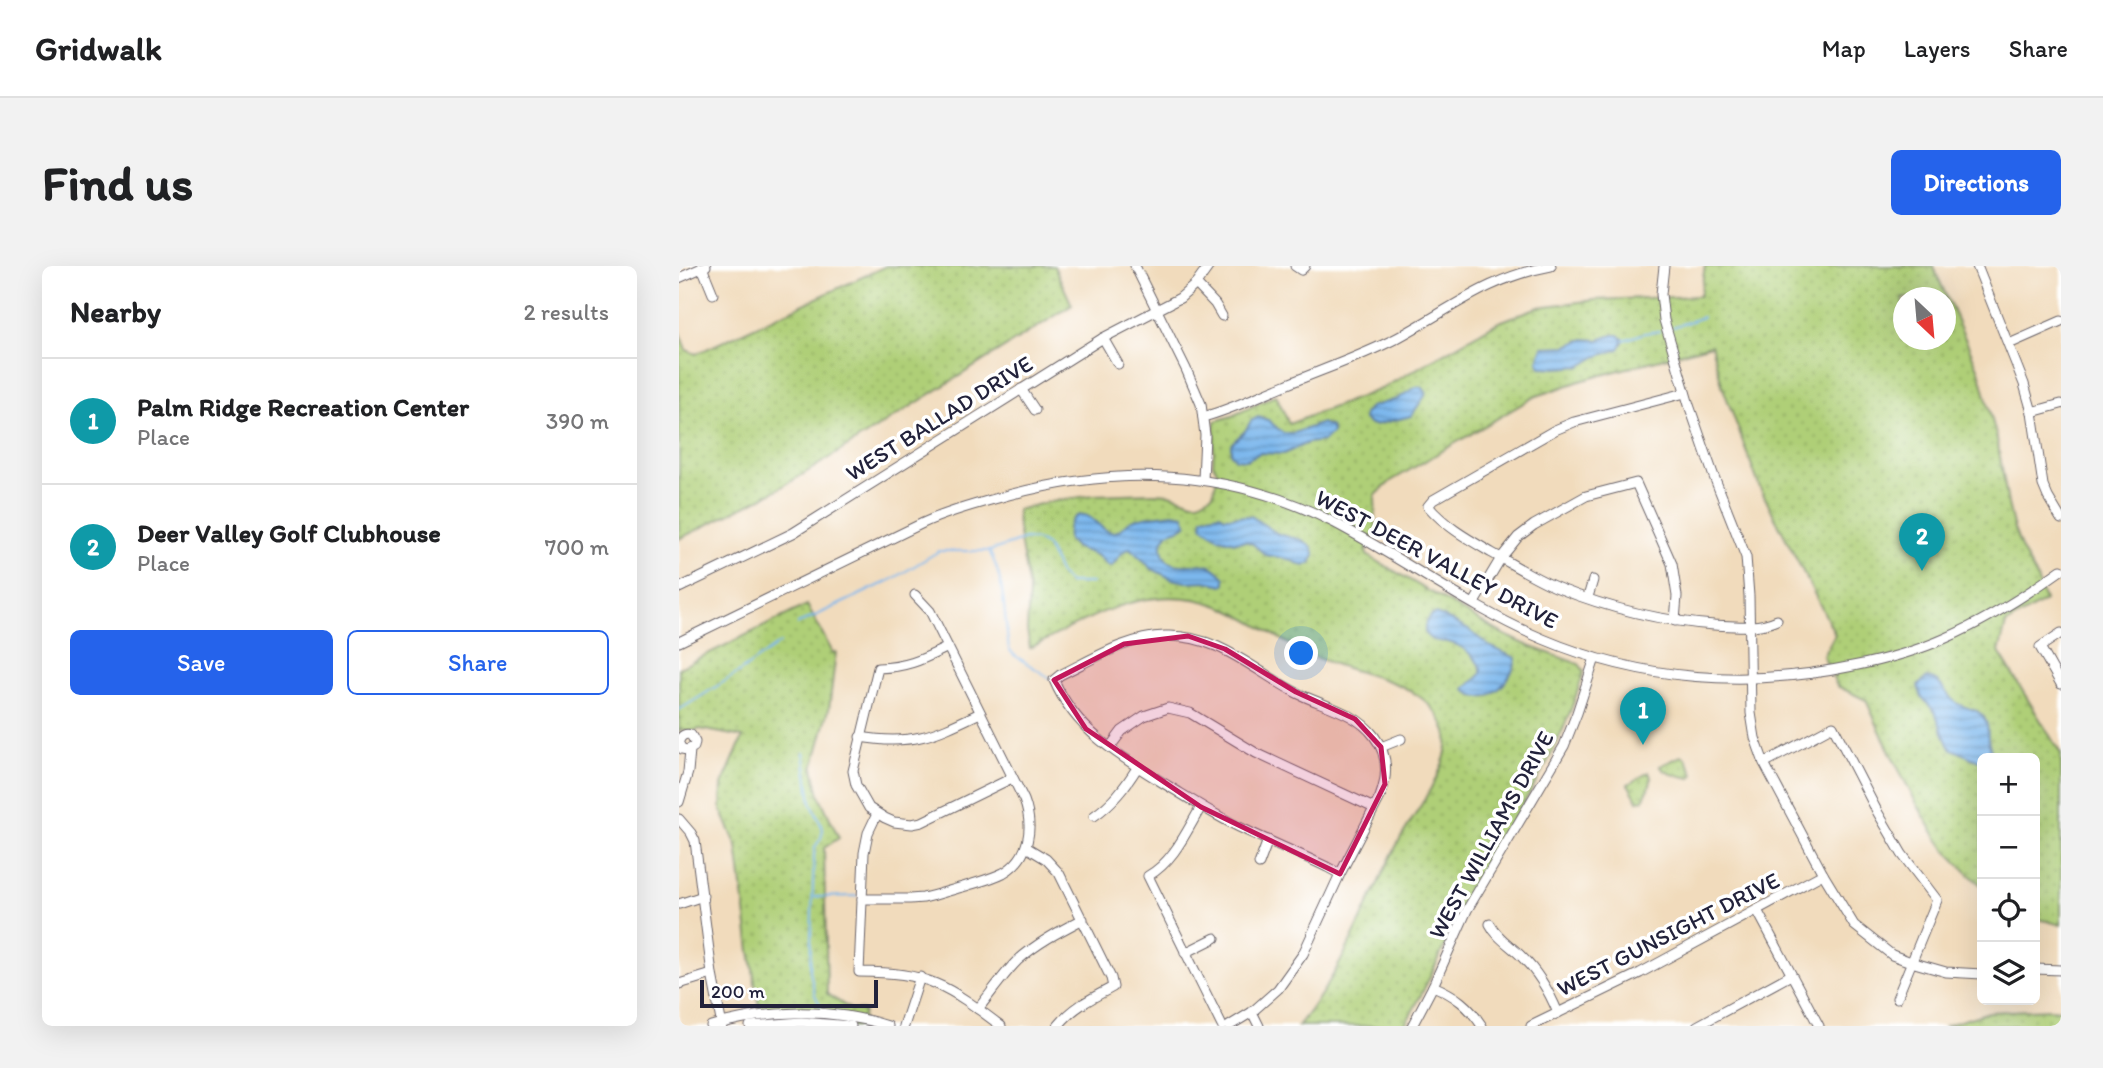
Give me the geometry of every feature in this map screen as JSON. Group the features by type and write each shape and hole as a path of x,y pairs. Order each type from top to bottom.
{"street":[{"path":"1135,266 1193,384 1203,417 1205,435 1203,480"},
{"name":"WEST BALLAD DRIVE","path":"679,588 793,533 1103,338 1181,298 1209,266"},
{"path":"1296,266 1301,270 1305,266"},
{"path":"1203,417 1242,405 1282,386 1365,354 1500,280 1528,270 1551,266"},
{"path":"1664,266 1661,304 1685,393 1746,557 1749,573 1753,726 1764,762 1823,874 1854,925 1892,955 1946,972 1977,974"},
{"path":"1977,266 2024,384 2032,412 2043,485 2061,519"},
{"path":"679,278 704,267 713,294"},
{"path":"1196,284 1215,304 1222,316"},
{"path":"2009,344 2061,321"},
{"path":"1103,338 1118,364"},
{"path":"1021,389 1035,410"},
{"path":"1685,393 1574,422 1555,430 1433,499 1428,506 1456,532 1557,588 1630,611 1675,621 1750,626 1777,620"},
{"path":"2032,412 2061,404"},
{"name":"WEST DEER VALLEY DRIVE","path":"679,642 955,510 1026,490 1087,478 1147,475 1203,480 1267,496 1333,522 1539,637 1595,658 1665,674 1697,678 1786,677 1873,662 1947,638 1996,613 2061,570"},
{"path":"1474,603 1501,558 1518,537 1586,496 1636,483 1672,564 1677,596 1675,621"},
{"path":"1588,597 1593,580"},
{"path":"862,899 923,898 990,878 1011,868 1026,847 1030,825 1024,800 948,647 930,611 915,594"},
{"path":"2061,633 2040,647 2061,684"},
{"path":"1229,1026 1252,1013 1278,989 1303,954 1385,784 1385,764 1381,747 1368,729 1355,719 1296,692 1226,649 1188,636 1146,638 1124,644 1054,680 1068,708 1086,729 1137,768 1201,807 1340,874"},
{"path":"948,647 913,663 878,668 853,771 856,785 864,801 877,814 894,822 912,824 922,822 1012,778"},
{"name":"WEST WILLIAMS DRIVE","path":"1412,1026 1467,910 1564,746 1595,658"},
{"path":"1110,747 1122,731 1143,716 1168,708 1190,713 1256,753 1374,808"},
{"path":"860,737 889,741 918,739 980,713"},
{"path":"1764,762 1833,726 1902,854 1937,900 1897,998"},
{"path":"684,735 691,735 695,742 694,747 689,750 682,749 679,742 684,735"},
{"path":"1381,747 1401,739"},
{"path":"679,802 688,772 689,750"},
{"path":"1094,816 1122,792 1137,768"},
{"path":"1201,807 1171,857 1149,876 1222,1026"},
{"path":"877,814 866,843 859,972 920,977 953,991 1000,1026"},
{"path":"679,819 695,841 718,1025 768,1015 806,1013 844,1016 888,1026"},
{"path":"1259,864 1268,840"},
{"path":"1026,847 1046,859 1059,873 1113,987 1082,1003 1058,1026"},
{"name":"WEST GUNSIGHT DRIVE","path":"1531,1026 1640,973 1823,874"},
{"path":"679,904 703,896"},
{"path":"1757,910 1819,1026"},
{"path":"978,1009 1025,954 1083,919"},
{"path":"1490,924 1496,935 1536,971 1549,991 1558,1013"},
{"path":"1185,953 1215,937"},
{"path":"2040,969 2061,970"},
{"path":"679,984 712,974"},
{"path":"1697,1026 1791,975"},
{"path":"904,1026 920,977"},
{"path":"1433,986 1452,994 1464,1003 1482,1026"},
{"path":"1252,1013 1259,1026"},
{"path":"750,1026 801,1022 851,1026"}],"highlighted area":[{"path":"1188,636 1225,649 1296,692 1355,719 1381,747 1385,784 1340,874 1201,807 1086,729 1054,680 1124,644"}],"green space":[{"path":"886,266 1054,266 1072,305 802,475 679,539 679,331 686,350 696,354"},
{"path":"1705,266 1933,266 1942,287 1893,287 1893,350 1956,350 1956,318 1979,370 1997,439 2014,529 2045,601 2006,624 1999,652 2061,754 2061,925 2040,919 2040,753 1977,753 1977,882 1948,852 1928,823 1899,771 1866,700 1837,686 1823,656 1835,634 1760,488 1723,388 1711,345 1580,381 1534,397 1391,481 1375,496 1376,529 1366,551 1367,555 1503,634 1579,664 1584,671 1568,717 1548,761 1476,881 1404,1026 1298,1026 1342,959 1399,841 1438,775 1447,748 1447,736 1440,718 1427,703 1407,689 1323,660 1225,608 1182,598 1157,598 1123,605 1091,617 1030,648 1027,630 1029,590 1017,510 1093,495 1155,493 1199,502 1213,494 1218,473 1213,464 1215,421 1276,395 1289,424 1381,389 1497,323 1538,307 1595,300 1700,296"},
{"path":"807,605 833,653 836,652 829,709 813,768 819,795 839,838 824,848 827,994 852,1010 864,1011 861,1026 762,1026 737,846 721,810 722,785 743,737 700,729 681,729 679,732 679,668"},
{"path":"1681,756 1686,758 1694,774 1691,778 1670,773 1660,766"},
{"path":"1649,772 1649,786 1644,799 1638,801 1628,784"},
{"path":"2061,1010 2061,1026 1944,1026 1989,1012"}],"water":[{"path":"1619,335 1624,340 1619,349 1581,366 1541,367 1538,361 1543,347 1567,346 1584,339 1598,340"},
{"path":"1416,387 1422,387 1427,393 1411,416 1375,425 1364,419 1364,414 1370,407 1397,399"},
{"path":"1258,417 1268,420 1283,433 1294,433 1322,423 1331,427 1332,433 1324,441 1307,443 1284,454 1260,453 1246,460 1236,459 1231,454 1231,444 1251,421"},
{"path":"1173,513 1184,515 1187,524 1165,536 1162,542 1164,556 1174,564 1211,566 1225,578 1223,585 1172,579 1152,569 1130,548 1122,553 1112,566 1108,566 1097,555 1076,548 1068,540 1070,524 1078,515 1088,516 1106,530 1114,532 1133,520"},
{"path":"1219,514 1225,517 1251,516 1278,534 1302,540 1312,547 1315,555 1311,563 1304,566 1288,559 1266,555 1246,541 1235,542 1219,538 1202,526 1203,517"},
{"path":"1435,614 1469,630 1489,646 1516,658 1510,675 1497,690 1481,697 1465,689 1480,675 1481,668 1463,648 1433,640 1428,636 1425,625"},
{"path":"1926,678 1936,681 1959,705 1977,711 1984,717 1992,753 1977,753 1977,760 1952,749 1935,712 1921,696 1918,686"}],"waterway":[{"path":"1673,327 1703,317"},
{"path":"1624,340 1660,331"},
{"path":"798,624 893,579 939,551 990,551 1025,539 1036,540 1047,546 1060,574 1069,583 1092,583"},
{"path":"990,553 999,575 1009,649 1050,678"},
{"path":"679,710 780,643"},
{"path":"804,753 811,802 823,829 814,855 810,971 815,995 821,1007"},
{"path":"814,897 857,896"}],"place":[{"name":"Deer Valley Golf Clubhouse","path":"1922,571"},
{"name":"Palm Ridge Recreation Center","path":"1643,745"}]}
